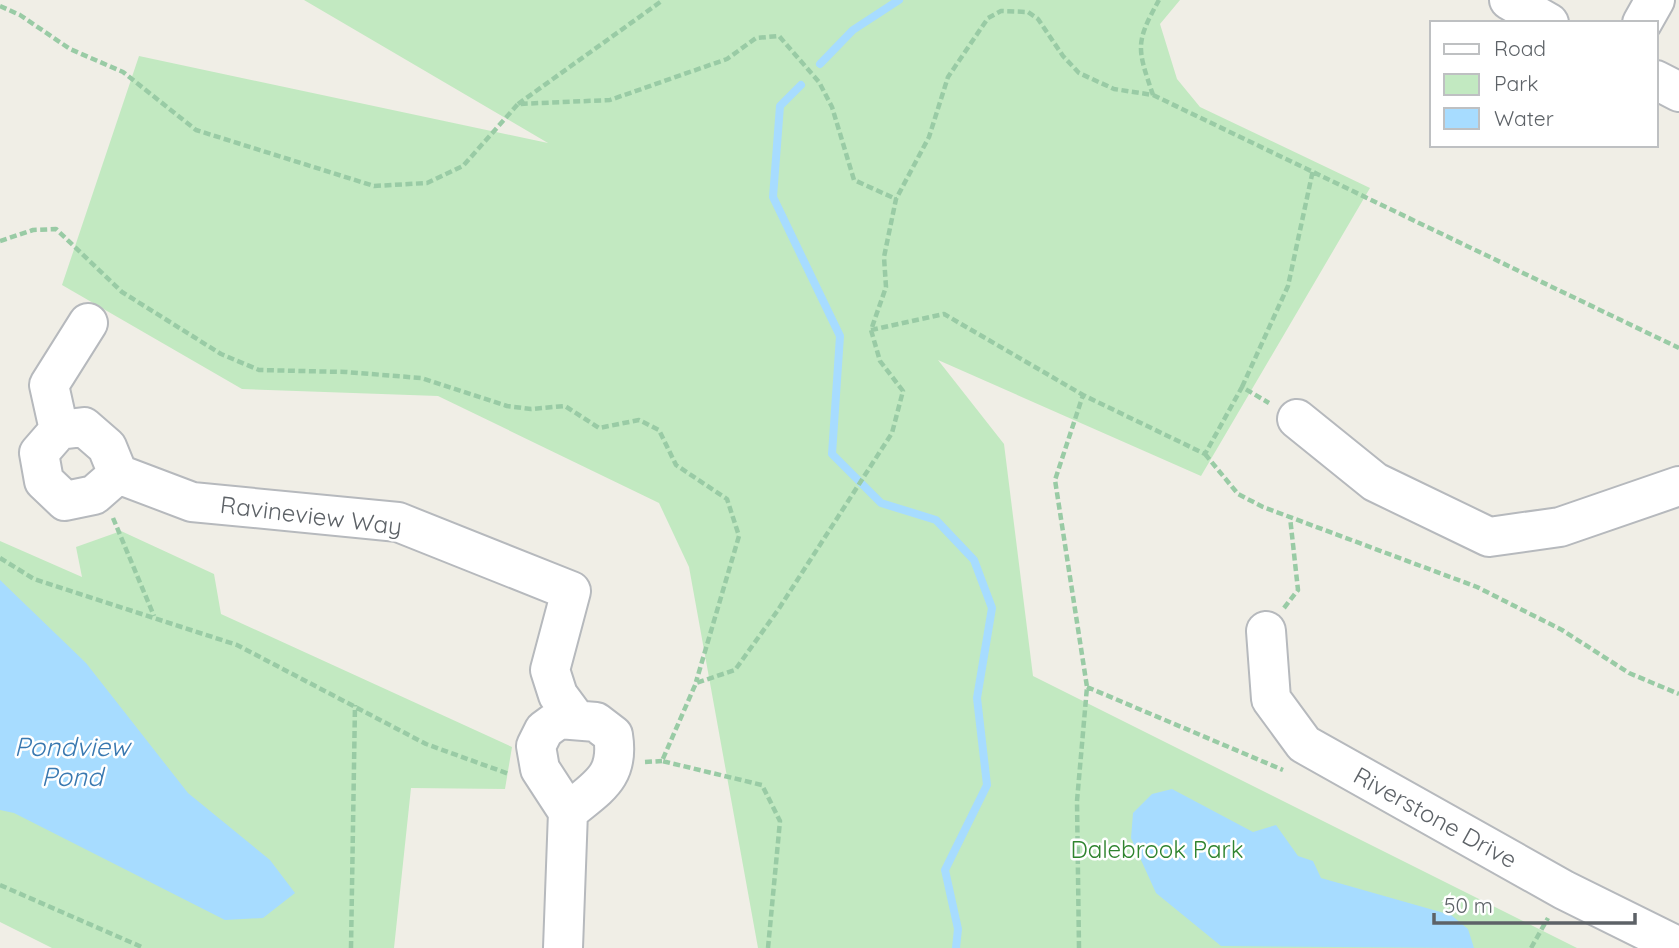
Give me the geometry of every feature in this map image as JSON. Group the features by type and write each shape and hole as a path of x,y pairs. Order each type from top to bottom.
{"street":[{"path":"1509,0 1546,21"},
{"path":"1643,21 1656,0"},
{"path":"1658,81 1679,92"},
{"path":"59,430 49,385 88,323"},
{"path":"1297,419 1375,482 1489,537 1560,527 1679,486"},
{"path":"84,427 107,447 118,474 94,495 65,501 44,481 39,453 59,430 84,427"},
{"name":"Ravineview Way","path":"118,474 192,502 398,522 571,592 550,670 558,695 575,718"},
{"name":"Riverstone Drive","path":"1266,631 1271,699 1304,744 1563,890 1679,947"},
{"path":"564,948 568,812 540,769 536,746 544,730 559,719 575,718 596,722 612,735 616,755 609,776 568,812"}],"path":[{"path":"0,6 20,15 70,49 122,72 196,130 374,186 427,183 463,166 518,104 663,0"},
{"path":"1153,95 1140,48 1142,32 1159,0"},
{"path":"696,683 735,670 778,610 892,433 903,391 880,361 871,330 886,287 884,257 897,200 929,136 948,77 988,18 1001,11 1028,12 1038,19 1063,57 1079,73 1097,83 1132,93 1153,95 1679,348"},
{"path":"518,104 610,100 727,59 757,38 779,36 819,82 832,107 855,180 897,200"},
{"path":"1205,454 1242,387 1289,286 1313,170"},
{"path":"0,242 33,230 56,229 122,292 221,354 259,370 346,372 421,378 507,406 531,409 565,406 599,428 639,420 659,430 676,465 727,499 739,536 696,683 662,761"},
{"path":"871,330 944,314 1083,396 1205,454 1238,494 1290,517 1477,587 1562,630 1629,673 1679,694"},
{"path":"1242,387 1297,419"},
{"path":"1079,948 1077,801 1087,687 1055,480 1083,396"},
{"path":"112,516 155,617"},
{"path":"1266,631 1298,590 1290,517"},
{"path":"0,558 34,579 237,645 426,744 517,777"},
{"path":"1087,687 1289,772 1304,744"},
{"path":"351,948 355,705"},
{"path":"644,762 662,761 762,785 780,821 768,948"},
{"path":"0,885 144,948"}],"green space":[{"name":"Dalebrook Park","path":"304,0 1180,0 1160,24 1177,79 1200,107 1370,188 1201,476 938,360 1004,444 1033,676 1577,948 758,948 689,567 659,503 438,396 242,389 62,285 139,56 548,143"},
{"path":"121,531 214,574 221,614 512,747 505,789 411,788 394,948 52,948 0,922 0,541 82,577 76,547"}],"water":[{"name":"Pondview Pond","path":"0,580 86,663 188,793 270,860 295,893 263,918 225,920 14,813 0,810"},
{"path":"1172,789 1253,832 1276,825 1298,856 1313,861 1321,878 1451,915 1468,929 1474,948 1221,946 1156,893 1131,838 1133,813 1152,794"}],"waterway":[{"path":"820,64 853,30 899,0"},
{"path":"801,85 780,106 773,197 840,336 832,454 881,503 936,520 974,560 992,608 977,698 987,785 945,870 958,929 956,948"}]}
